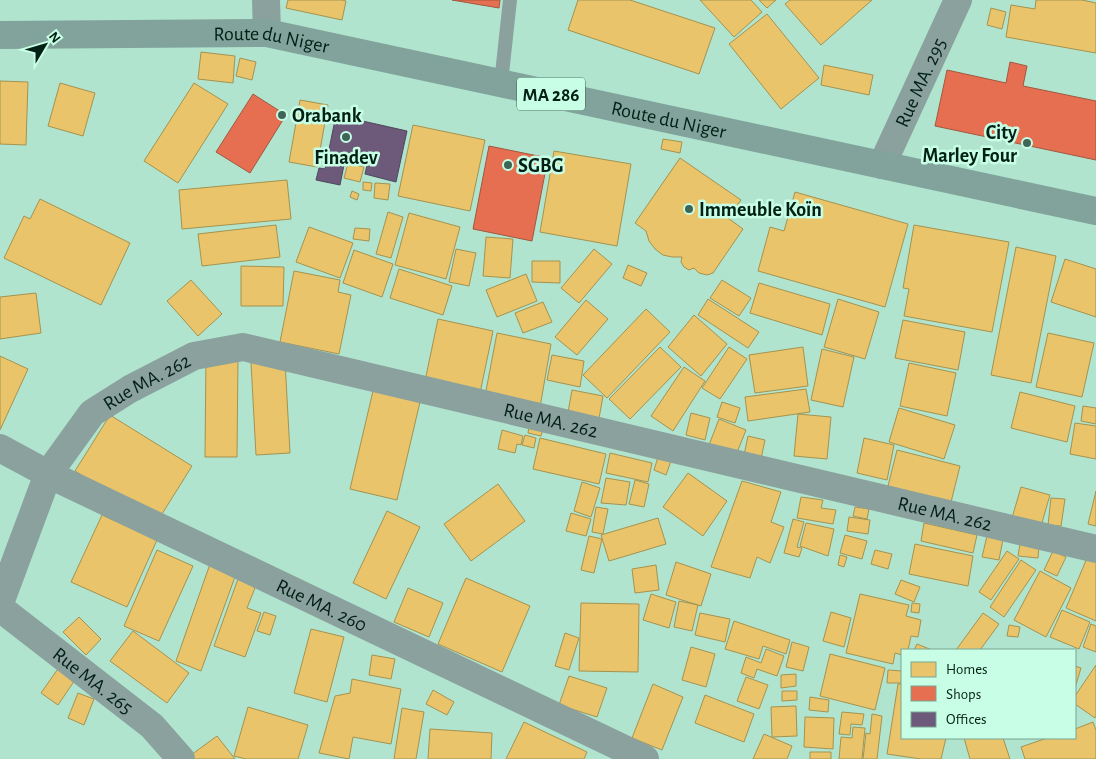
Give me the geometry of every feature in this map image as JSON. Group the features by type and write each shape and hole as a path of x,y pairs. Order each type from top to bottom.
{"main road":[{"name":"Route du Niger","path":"0,35 267,33 1096,211"}],"street":[{"path":"266,0 267,33"},
{"name":"Rue MA. 295","path":"882,165 958,0"},
{"name":"Rue MA. 262","path":"0,603 48,474 92,413 130,389 194,356 243,347 1096,550"},
{"name":"Rue MA. 260","path":"0,448 48,474 645,759"},
{"name":"Rue MA. 265","path":"0,608 152,726 181,759"}],"lane":[{"path":"500,83 510,0"}],"building: Homes":[{"path":"288,0 346,1 342,20 286,8"},
{"path":"578,0 630,0 715,28 699,74 568,30"},
{"path":"700,0 751,0 762,12 734,37"},
{"path":"759,0 776,0 767,8"},
{"path":"790,0 872,0 821,45 785,4"},
{"path":"1036,0 1082,0 1096,3 1096,53 1006,37 1011,5 1035,9"},
{"path":"991,8 1006,12 1002,29 987,25"},
{"path":"767,14 819,78 781,109 729,44"},
{"path":"201,52 235,56 233,83 198,79"},
{"path":"240,58 256,62 252,80 236,76"},
{"path":"824,65 873,75 869,95 821,85"},
{"path":"0,81 28,82 26,145 0,144"},
{"path":"60,83 95,93 83,136 48,126"},
{"path":"194,83 228,104 178,183 144,161"},
{"path":"300,100 328,105 317,167 289,162"},
{"path":"413,125 485,140 470,211 398,196"},
{"path":"663,139 682,142 680,153 661,149"},
{"path":"554,151 631,164 617,246 540,232"},
{"name":"Immeuble Koïn","path":"680,158 741,200 728,218 743,229 713,273 707,275 699,273 694,268 689,270 684,267 681,262 682,257 663,255 649,241 646,231 635,223"},
{"path":"348,163 364,167 360,182 344,178"},
{"path":"287,180 291,219 182,229 179,190"},
{"path":"363,182 372,183 371,191 363,190"},
{"path":"375,183 390,184 388,200 374,198"},
{"path":"352,191 359,194 357,200 350,197"},
{"path":"795,192 908,224 885,307 758,271 770,227 784,231"},
{"path":"40,199 130,243 101,305 4,258 24,216 30,219"},
{"path":"388,212 403,217 391,258 376,254"},
{"path":"409,213 460,227 446,279 395,265"},
{"path":"276,225 280,257 202,266 198,234"},
{"path":"914,225 1009,242 992,332 904,316 909,289 903,288"},
{"path":"309,227 353,243 340,278 296,262"},
{"path":"355,228 370,229 369,241 353,239"},
{"path":"486,237 513,239 510,278 483,276"},
{"path":"1016,247 1056,256 1031,383 991,375"},
{"path":"456,249 476,253 469,286 449,282"},
{"path":"594,249 612,264 579,303 561,288"},
{"path":"354,250 393,264 382,297 343,283"},
{"path":"1065,259 1096,269 1096,317 1051,302"},
{"path":"532,261 560,261 560,283 532,282"},
{"path":"628,265 647,273 641,286 623,278"},
{"path":"241,266 284,267 283,306 241,306"},
{"path":"399,269 452,286 443,315 390,298"},
{"path":"294,271 340,280 338,292 351,295 339,354 280,342"},
{"path":"526,274 537,301 497,317 486,290"},
{"path":"191,280 222,314 198,336 167,301"},
{"path":"722,280 751,298 739,316 710,298"},
{"path":"759,283 830,304 822,335 750,313"},
{"path":"36,293 41,333 0,339 0,297"},
{"path":"708,299 759,332 748,348 698,315"},
{"path":"838,299 879,312 865,359 824,347"},
{"path":"586,300 608,319 577,355 555,337"},
{"path":"543,302 552,322 523,333 515,313"},
{"path":"646,309 670,332 607,398 583,375"},
{"path":"694,315 727,344 701,376 668,347"},
{"path":"438,319 493,331 480,393 425,381"},
{"path":"903,320 965,332 958,370 895,358"},
{"path":"497,333 551,344 540,407 485,396"},
{"path":"1048,333 1094,343 1082,397 1036,387"},
{"path":"660,347 681,367 630,419 609,399"},
{"path":"729,347 747,359 720,399 702,388"},
{"path":"803,347 808,386 755,393 749,355"},
{"path":"822,349 854,357 843,407 811,400"},
{"path":"552,355 584,361 580,387 547,380"},
{"path":"0,356 28,369 0,430"},
{"path":"206,356 238,356 237,457 205,457"},
{"path":"285,361 290,453 256,455 251,363"},
{"path":"909,363 956,373 947,416 900,406"},
{"path":"684,367 705,381 673,431 651,416"},
{"path":"806,389 810,412 748,421 745,397"},
{"path":"572,390 603,396 598,424 567,418"},
{"path":"373,391 420,402 397,500 350,489"},
{"path":"1020,392 1075,406 1067,442 1011,428"},
{"path":"722,402 740,408 735,423 717,417"},
{"path":"1083,406 1096,408 1096,424 1081,421"},
{"path":"899,408 955,425 944,459 889,442"},
{"path":"691,413 710,418 705,440 686,435"},
{"path":"798,414 831,417 827,459 794,456"},
{"path":"110,415 192,466 157,522 75,471"},
{"path":"719,419 746,430 736,455 709,445"},
{"path":"1075,423 1096,426 1096,459 1070,454"},
{"path":"529,426 543,429 541,436 528,433"},
{"path":"502,430 523,436 521,445 517,444 515,453 498,449"},
{"path":"525,435 536,438 534,448 522,445"},
{"path":"748,436 765,440 761,459 744,455"},
{"path":"540,438 606,454 599,484 533,469"},
{"path":"864,438 894,445 887,480 857,473"},
{"path":"897,450 960,466 951,502 888,486"},
{"path":"610,453 652,463 648,482 606,473"},
{"path":"658,457 671,461 666,475 654,470"},
{"path":"688,473 727,501 703,536 663,507"},
{"path":"606,478 630,482 626,505 601,503"},
{"path":"635,480 649,484 644,507 629,504"},
{"path":"742,481 781,492 771,522 784,527 770,563 757,557 750,578 711,567"},
{"path":"582,482 600,488 591,517 574,511"},
{"path":"498,484 525,521 471,561 444,524"},
{"path":"1021,487 1050,495 1041,526 1012,518"},
{"path":"1096,491 1096,526 1088,524"},
{"path":"801,497 823,500 821,508 836,510 833,524 797,518"},
{"path":"1051,498 1065,499 1061,526 1048,525"},
{"path":"596,507 608,509 603,534 592,532"},
{"path":"855,507 869,509 867,519 853,516"},
{"path":"387,511 420,527 386,599 353,583"},
{"path":"571,513 591,519 586,536 566,531"},
{"path":"102,515 157,540 127,607 71,582"},
{"path":"849,517 870,520 868,534 847,531"},
{"path":"658,518 666,544 609,561 601,535"},
{"path":"793,519 804,522 797,547 802,548 799,557 784,553"},
{"path":"806,523 834,529 828,556 800,546"},
{"path":"924,523 977,535 973,553 921,541"},
{"path":"845,535 867,541 862,559 840,553"},
{"path":"589,536 602,539 594,573 581,570"},
{"path":"987,536 1003,539 999,560 982,557"},
{"path":"915,544 973,556 968,586 909,574"},
{"path":"1020,544 1039,546 1038,558 1018,556"},
{"path":"157,550 193,566 159,641 124,626"},
{"path":"875,550 892,554 888,569 871,564"},
{"path":"1007,551 1019,559 991,600 979,592"},
{"path":"1053,551 1066,557 1057,576 1044,570"},
{"path":"840,555 847,557 844,567 838,565"},
{"path":"1087,558 1096,562 1096,621 1066,608"},
{"path":"1021,560 1036,570 1004,617 990,607"},
{"path":"676,562 711,574 701,606 666,595"},
{"path":"210,564 236,574 201,671 176,661"},
{"path":"656,565 659,590 635,593 632,569"},
{"path":"1040,571 1071,588 1046,637 1014,620"},
{"path":"239,576 257,583 247,608 261,613 245,657 214,646"},
{"path":"466,578 530,606 502,672 438,644"},
{"path":"901,580 920,587 914,602 895,594"},
{"path":"408,588 443,603 429,637 394,622"},
{"path":"651,594 676,602 669,628 643,620"},
{"path":"860,594 909,605 906,616 921,620 918,637 911,636 908,649 901,649 901,655 895,653 893,664 846,653"},
{"path":"679,601 698,605 692,631 674,627"},
{"path":"581,603 639,604 638,672 579,671"},
{"path":"912,603 920,604 919,613 911,612"},
{"path":"1062,610 1090,622 1079,649 1050,637"},
{"path":"264,612 276,616 270,635 257,631"},
{"path":"831,612 851,618 844,647 823,641"},
{"path":"700,613 730,619 725,642 695,635"},
{"path":"983,613 999,624 981,649 957,649"},
{"path":"79,617 101,639 86,655 63,632"},
{"path":"734,621 790,640 786,654 763,646 759,659 725,649"},
{"path":"1091,624 1096,626 1096,652 1083,647"},
{"path":"1009,625 1020,627 1018,637 1007,636"},
{"path":"311,629 344,637 327,702 294,693"},
{"path":"133,631 189,673 167,703 110,661"},
{"path":"565,633 579,638 569,670 555,666"},
{"path":"792,642 809,647 803,671 786,667"},
{"path":"917,644 930,649 914,649"},
{"path":"691,647 715,654 706,687 682,680"},
{"path":"766,649 784,656 777,676 757,669 754,678 741,673 746,657 761,663"},
{"path":"830,654 885,668 875,710 820,696"},
{"path":"372,655 395,659 391,679 369,675"},
{"path":"62,663 79,674 58,705 41,693"},
{"path":"1096,665 1095,718 1076,705 1076,695"},
{"path":"1076,666 1081,668 1076,685"},
{"path":"888,670 901,671 901,683 887,683"},
{"path":"796,674 796,686 781,688 781,675"},
{"path":"569,676 607,688 597,717 559,705"},
{"path":"746,677 768,685 759,709 737,701"},
{"path":"352,679 401,689 391,744 353,737 349,759 319,753 335,696 350,693"},
{"path":"653,684 683,697 662,750 632,738"},
{"path":"898,684 901,684 901,739 946,739 941,759 921,759 887,754"},
{"path":"433,690 454,702 447,715 426,704"},
{"path":"782,691 797,691 797,700 782,701"},
{"path":"78,693 94,699 84,725 68,718"},
{"path":"705,695 754,714 744,742 695,723"},
{"path":"810,697 829,700 828,712 809,710"},
{"path":"796,706 797,736 772,737 771,707"},
{"path":"248,707 308,725 298,759 246,759 234,756"},
{"path":"402,708 424,712 416,759 394,759"},
{"path":"842,712 864,714 862,725 851,724 850,735 839,734"},
{"path":"872,714 882,716 877,759 863,759 866,733 870,734"},
{"path":"805,717 834,718 833,749 804,747"},
{"path":"524,722 587,752 584,759 506,759"},
{"path":"1093,722 1096,730 1096,759 1025,759 1021,747 1044,739 1076,739 1076,729"},
{"path":"853,727 865,728 862,759 839,759 841,737 852,738"},
{"path":"430,729 492,733 491,759 428,759"},
{"path":"764,734 792,746 787,759 753,759"},
{"path":"217,736 235,759 194,759 191,755"},
{"path":"964,739 1003,739 1010,759 970,759"},
{"path":"810,752 831,752 831,759 810,759"}],"building: Shops":[{"path":"452,0 500,0 499,8"},
{"path":"1010,62 1027,66 1023,86 1096,101 1096,160 935,126 947,70 1006,83"},
{"path":"253,94 286,115 250,173 216,152"},
{"path":"489,146 548,158 532,241 473,229"}],"building: Offices":[{"path":"336,115 407,131 396,182 365,174 367,165 345,160 340,185 316,180 319,168 325,169"}],"place":[{"name":"Orabank","path":"282,115"},
{"name":"Finadev","path":"346,137"},
{"name":"City Marley Four","path":"1027,143"},
{"name":"SGBG","path":"508,165"},
{"name":"Immeuble Koïn","path":"689,209"}]}
